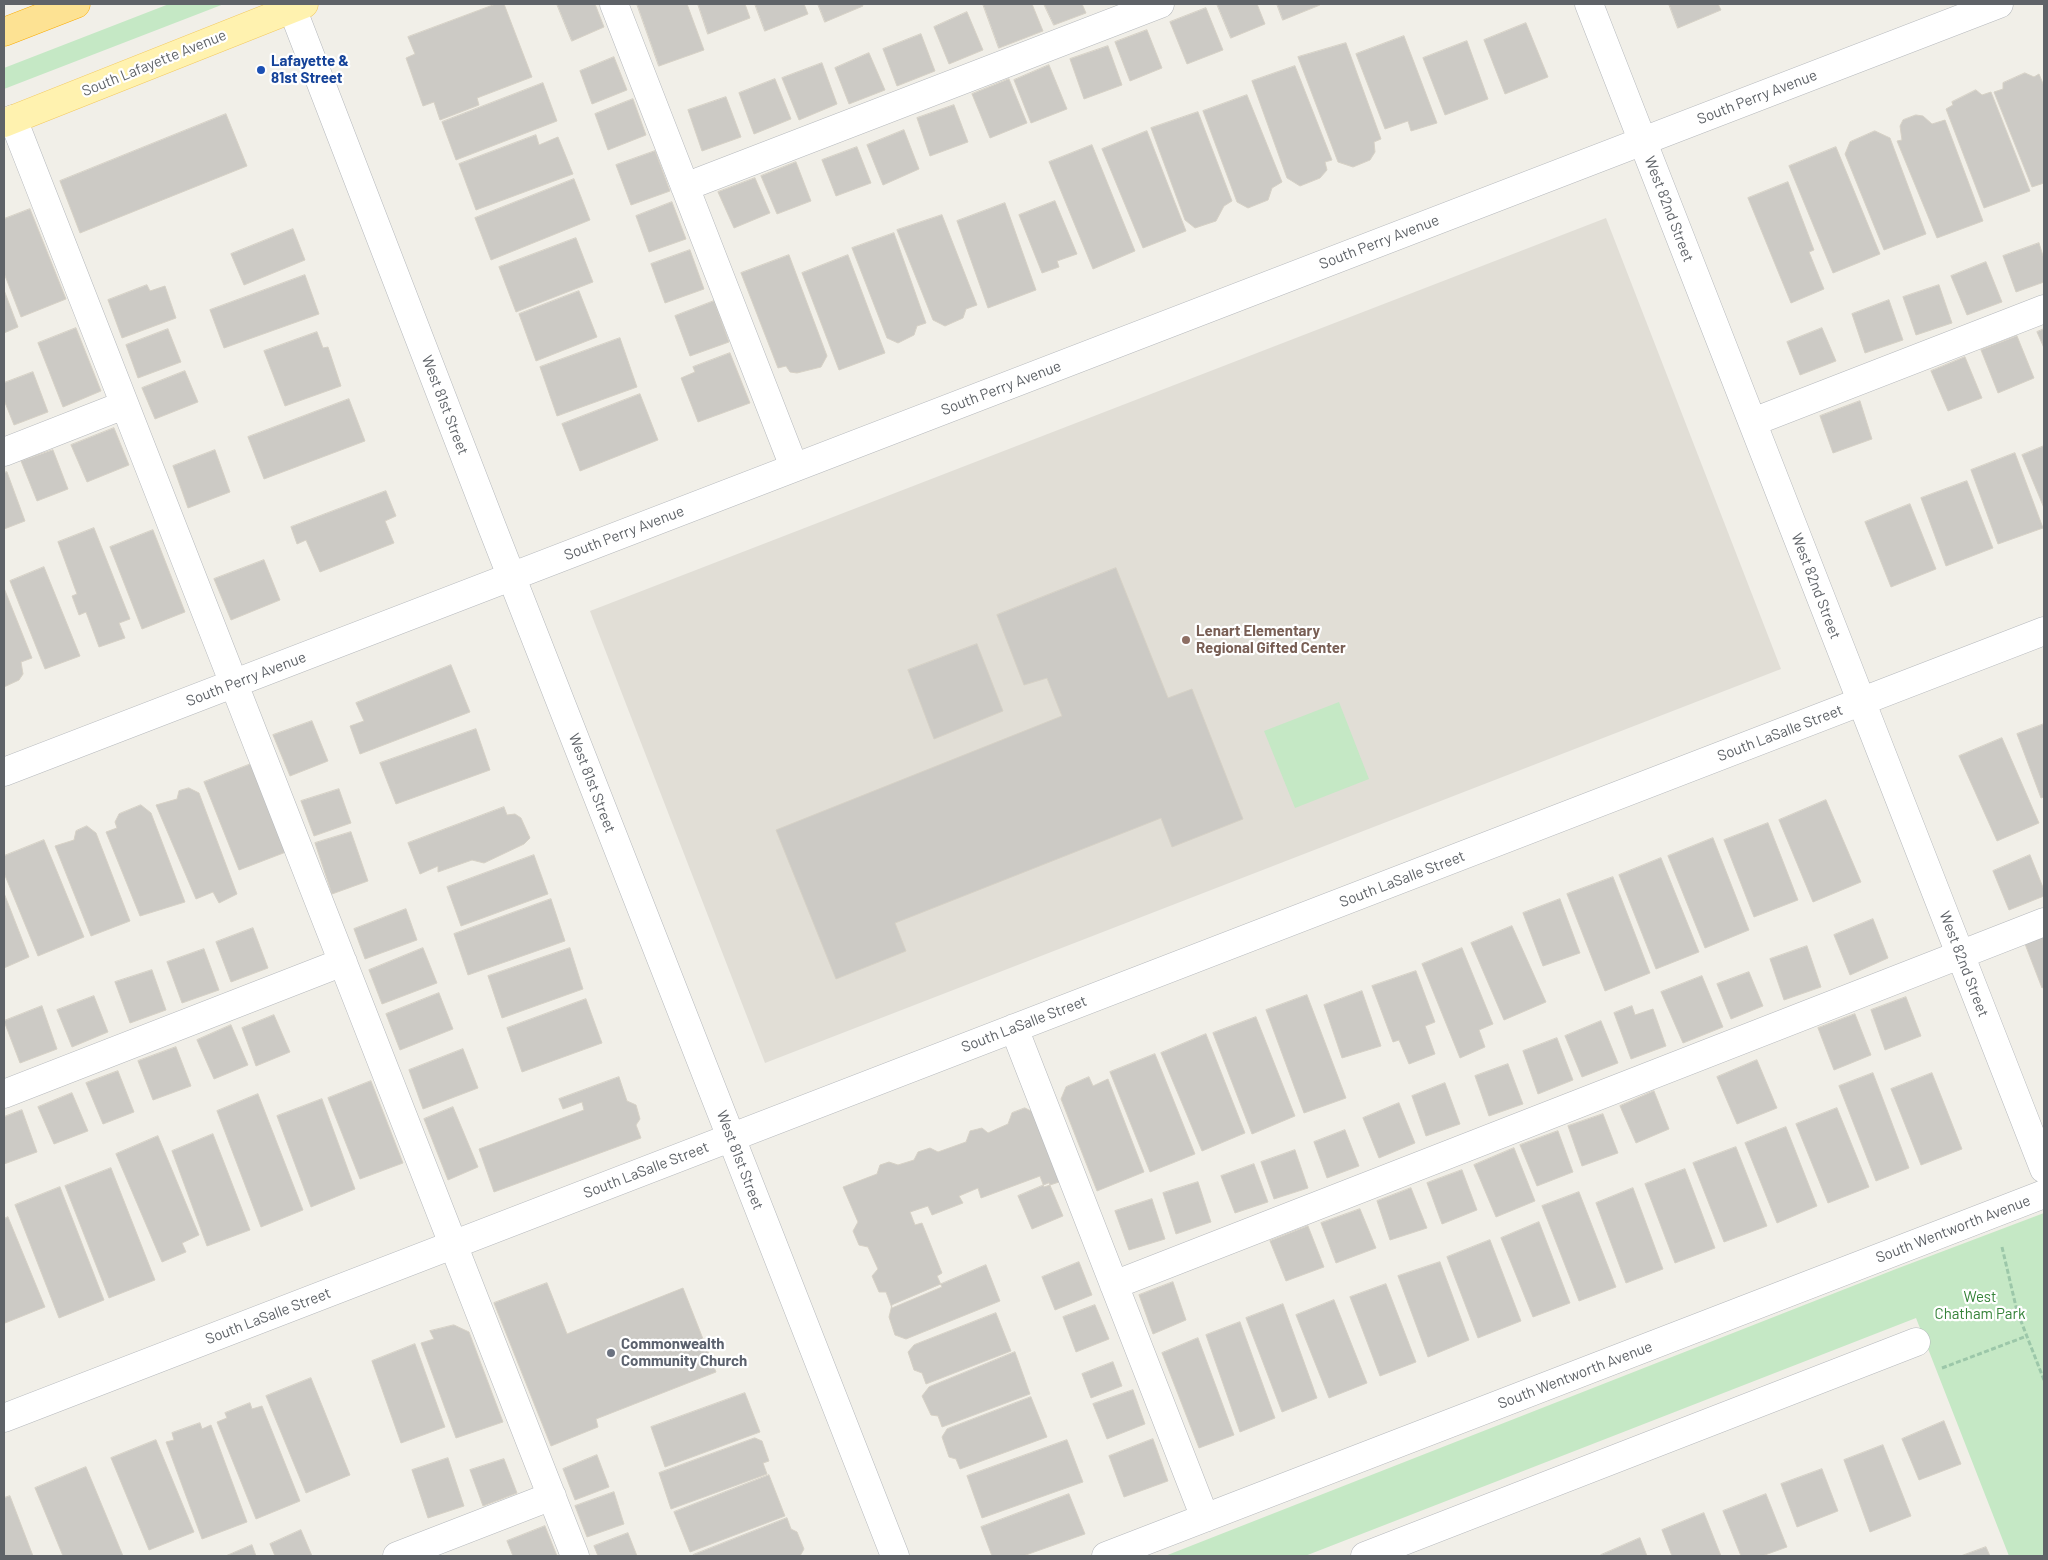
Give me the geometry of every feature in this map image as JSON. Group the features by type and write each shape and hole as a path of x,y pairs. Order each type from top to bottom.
{"highway":[{"path":"4,32 76,4"}],"main road":[{"name":"South Lafayette Avenue","path":"8,121 298,6"}],"street":[{"path":"614,4 794,467"},
{"path":"685,187 1160,4"},
{"name":"West 82nd Street","path":"1589,4 2044,1169"},
{"name":"South Perry Avenue","path":"4,772 1999,4"},
{"name":"West 81st Street","path":"298,6 511,577 895,1556"},
{"path":"8,121 124,405 575,1556"},
{"path":"1752,422 2044,309"},
{"path":"4,452 124,405"},
{"name":"South LaSalle Street","path":"4,1418 2044,631"},
{"path":"1114,1286 2044,922"},
{"path":"4,1094 343,962"},
{"path":"1014,1028 1205,1518"},
{"name":"South Wentworth Avenue","path":"1106,1556 2044,1194"},
{"path":"1365,1556 1916,1342"},
{"path":"396,1556 552,1496"}],"path":[{"path":"2001,1241 2017,1311 2044,1380"},
{"path":"1942,1368 2027,1336"}],"shaded area":[{"name":"Lenart Elementary Regional Gifted Center","path":"1606,218 1781,669 765,1063 590,611"}],"green space":[{"path":"169,4 224,4 4,89 4,68"},
{"path":"1339,702 1369,779 1295,808 1264,731"},
{"name":"West Chatham Park","path":"2044,1213 2044,1556 2009,1556 1916,1318 1305,1556 1165,1556 1896,1269"}],"building":[{"path":"496,4 504,4 532,77 477,98 479,105 440,120 434,102 423,106 406,58 415,54 408,37"},
{"path":"557,4 595,4 604,27 572,41"},
{"path":"637,4 687,4 704,50 659,66"},
{"path":"698,4 745,4 750,18 708,34"},
{"path":"755,4 804,4 808,14 765,31"},
{"path":"818,4 862,4 863,6 825,22"},
{"path":"983,4 1032,4 1043,31 999,48"},
{"path":"1044,4 1082,4 1086,13 1054,25"},
{"path":"1217,4 1257,4 1265,24 1231,38"},
{"path":"1277,4 1320,4 1320,5 1283,20"},
{"path":"1669,4 1718,4 1721,10 1678,28"},
{"path":"1206,8 1223,50 1187,64 1170,22"},
{"path":"967,12 983,50 949,64 934,27"},
{"path":"1526,23 1548,77 1505,94 1484,40"},
{"path":"1147,30 1162,68 1130,81 1115,42"},
{"path":"921,34 935,71 897,86 883,49"},
{"path":"1404,36 1437,123 1411,131 1408,121 1385,129 1356,54"},
{"path":"1467,41 1488,99 1445,115 1423,58"},
{"path":"1346,43 1381,139 1374,142 1375,152 1370,160 1353,167 1338,162 1298,57"},
{"path":"1108,46 1122,85 1084,99 1070,59"},
{"path":"869,53 885,90 849,104 835,68"},
{"path":"614,57 627,90 592,104 580,71"},
{"path":"822,63 837,104 799,120 782,78"},
{"path":"1049,65 1067,109 1031,123 1014,80"},
{"path":"1295,66 1332,160 1325,162 1327,170 1320,178 1300,186 1287,178 1252,81"},
{"path":"2025,73 2034,77 2039,74 2044,86 2044,183 2032,187 1994,92 2003,89 2003,83"},
{"path":"775,79 791,119 754,134 739,93"},
{"path":"1009,79 1027,123 990,138 972,94"},
{"path":"543,83 557,121 456,160 442,122"},
{"path":"1976,90 1982,95 1991,92 2030,191 1984,208 1946,109 1953,105 1952,102"},
{"path":"1247,95 1282,182 1272,188 1268,200 1248,208 1237,202 1203,111"},
{"path":"726,97 741,137 702,151 688,110"},
{"path":"633,99 646,135 608,150 595,114"},
{"path":"954,105 968,142 930,156 917,118"},
{"path":"1198,112 1232,201 1224,206 1216,221 1195,228 1185,220 1151,128"},
{"path":"226,114 247,166 80,233 60,181"},
{"path":"1916,115 1923,116 1932,124 1945,120 1983,221 1937,238 1897,141 1902,140 1900,126 1903,120"},
{"path":"904,130 919,169 883,185 867,145"},
{"path":"1147,131 1186,231 1143,248 1102,149"},
{"path":"1875,131 1890,138 1926,234 1884,250 1845,154 1850,142"},
{"path":"536,135 539,145 558,137 573,174 476,210 459,164"},
{"path":"1092,145 1135,251 1093,269 1049,162"},
{"path":"857,147 871,183 836,196 822,160"},
{"path":"1836,147 1880,254 1833,273 1789,166"},
{"path":"655,151 670,191 631,205 616,165"},
{"path":"796,162 811,201 777,214 761,176"},
{"path":"755,178 770,213 734,228 718,192"},
{"path":"574,179 590,220 491,260 475,218"},
{"path":"1788,182 1814,250 1809,252 1824,289 1791,303 1748,198"},
{"path":"1055,201 1077,254 1057,261 1059,267 1042,273 1019,215"},
{"path":"672,202 686,239 649,252 636,216"},
{"path":"1005,203 1036,290 988,308 957,221"},
{"path":"30,209 66,299 21,317 4,273 4,219"},
{"path":"942,215 977,305 966,309 963,318 945,326 933,320 897,230"},
{"path":"293,229 305,260 244,285 231,254"},
{"path":"894,233 926,323 917,326 914,335 898,343 887,338 852,248"},
{"path":"576,238 593,282 516,312 499,267"},
{"path":"2039,243 2044,259 2044,282 2016,292 2003,256"},
{"path":"690,250 704,289 665,303 651,264"},
{"path":"789,255 827,356 821,367 797,373 790,372 786,366 778,368 741,273"},
{"path":"848,255 885,353 839,370 802,273"},
{"path":"1986,262 2002,302 1967,315 1951,276"},
{"path":"305,275 319,314 224,348 210,310"},
{"path":"147,285 150,291 165,286 176,318 122,338 108,300"},
{"path":"1939,285 1952,323 1916,335 1903,297"},
{"path":"4,290 18,327 4,333"},
{"path":"579,291 597,337 536,361 519,314"},
{"path":"1889,300 1903,340 1865,353 1852,314"},
{"path":"714,301 729,342 690,356 675,316"},
{"path":"76,328 101,391 63,407 38,343"},
{"path":"1822,328 1836,361 1800,375 1787,342"},
{"path":"168,329 181,362 138,378 126,345"},
{"path":"2044,329 2044,348 2037,332"},
{"path":"317,332 323,348 328,347 341,386 285,406 264,351"},
{"path":"2017,336 2034,378 1998,393 1981,350"},
{"path":"620,338 637,387 557,416 540,367"},
{"path":"730,353 750,403 698,422 681,378 695,372 693,367"},
{"path":"1965,357 1982,398 1948,411 1931,371"},
{"path":"185,371 198,402 155,419 142,388"},
{"path":"33,372 48,412 14,425 4,400 4,383"},
{"path":"640,394 658,440 580,471 562,424"},
{"path":"349,399 365,441 264,479 248,437"},
{"path":"1860,401 1872,439 1833,453 1820,416"},
{"path":"114,428 129,465 87,482 71,445"},
{"path":"2044,446 2044,508 2022,455"},
{"path":"53,450 68,489 37,501 21,461"},
{"path":"215,450 230,492 188,508 173,466"},
{"path":"2015,453 2043,528 1998,544 1971,470"},
{"path":"7,472 25,521 4,529 4,473"},
{"path":"1967,481 1993,548 1946,566 1921,498"},
{"path":"386,491 396,516 385,521 394,543 320,572 306,540 297,544 291,527"},
{"path":"1910,504 1936,569 1891,587 1865,522"},
{"path":"94,528 130,619 119,623 125,638 99,647 86,612 79,615 72,596 77,594 58,542"},
{"path":"153,530 185,612 142,629 110,547"},
{"path":"264,560 280,600 231,620 214,579"},
{"path":"44,567 80,656 45,669 10,581"},
{"path":"1116,568 1168,698 1192,689 1243,819 1172,847 1161,818 895,923 906,951 836,979 776,830 1062,716 1047,678 1024,685 997,615"},
{"path":"4,588 32,658 21,662 23,674 19,680 4,687"},
{"path":"977,644 1003,711 934,739 908,670"},
{"path":"451,665 470,712 360,754 350,726 364,721 356,703"},
{"path":"312,721 328,761 290,776 273,735"},
{"path":"2044,724 2044,797 2041,798 2017,734"},
{"path":"476,729 490,770 396,804 380,763"},
{"path":"2002,738 2039,823 1997,841 1959,756"},
{"path":"251,764 286,852 239,870 204,782"},
{"path":"189,788 199,793 237,894 219,903 213,892 196,899 156,805 177,799 179,791"},
{"path":"339,789 351,823 314,836 301,801"},
{"path":"1826,800 1861,882 1813,902 1779,820"},
{"path":"141,805 151,813 185,902 140,916 106,832 117,828 115,822 119,814"},
{"path":"504,807 507,815 515,814 521,818 530,838 524,844 484,863 472,860 438,872 438,866 420,874 408,843"},
{"path":"1768,823 1798,900 1754,917 1724,840"},
{"path":"87,826 96,833 130,921 91,936 55,846 74,840 76,831"},
{"path":"351,832 368,881 332,894 315,843"},
{"path":"1713,838 1749,930 1705,948 1668,856"},
{"path":"44,840 84,937 38,956 4,873 4,856"},
{"path":"534,855 548,894 461,926 447,887"},
{"path":"2030,855 2044,890 2044,896 2009,910 1993,871"},
{"path":"1661,858 1699,952 1656,969 1619,875"},
{"path":"1613,877 1650,973 1605,991 1567,894"},
{"path":"4,893 29,957 4,968"},
{"path":"551,899 565,941 468,975 454,934"},
{"path":"1560,899 1580,953 1543,966 1523,913"},
{"path":"406,909 417,940 365,959 354,929"},
{"path":"1873,919 1888,958 1850,975 1834,935"},
{"path":"1512,926 1546,1002 1504,1020 1471,943"},
{"path":"253,928 268,968 231,982 216,942"},
{"path":"2044,937 2044,987 2042,988 2025,944"},
{"path":"1807,946 1821,987 1784,1000 1770,959"},
{"path":"423,948 437,983 382,1004 369,970"},
{"path":"570,948 583,989 502,1018 488,976"},
{"path":"1462,948 1493,1024 1479,1030 1485,1047 1460,1058 1422,964"},
{"path":"204,949 219,990 182,1003 167,962"},
{"path":"152,970 166,1010 130,1023 115,982"},
{"path":"1416,971 1435,1022 1425,1026 1435,1054 1409,1064 1399,1040 1393,1042 1372,986"},
{"path":"1749,972 1763,1006 1731,1019 1717,984"},
{"path":"1702,976 1723,1027 1683,1043 1661,992"},
{"path":"1362,991 1381,1046 1342,1058 1324,1005"},
{"path":"439,993 453,1029 400,1050 386,1014"},
{"path":"1307,995 1346,1098 1304,1113 1266,1010"},
{"path":"94,996 108,1032 72,1047 57,1010"},
{"path":"1906,997 1921,1036 1885,1050 1871,1010"},
{"path":"586,999 602,1043 522,1072 507,1028"},
{"path":"42,1006 57,1049 20,1063 4,1021"},
{"path":"1632,1006 1635,1015 1653,1009 1666,1046 1631,1059 1614,1013"},
{"path":"1855,1014 1871,1055 1834,1070 1818,1028"},
{"path":"274,1015 290,1052 256,1066 242,1028"},
{"path":"1256,1017 1295,1116 1252,1134 1213,1033"},
{"path":"1601,1021 1618,1063 1582,1077 1565,1036"},
{"path":"231,1025 248,1065 214,1079 197,1040"},
{"path":"1206,1034 1245,1133 1202,1151 1161,1053"},
{"path":"1557,1038 1573,1080 1538,1094 1523,1051"},
{"path":"176,1047 191,1086 153,1100 138,1061"},
{"path":"463,1049 478,1088 423,1109 409,1070"},
{"path":"1155,1054 1195,1154 1150,1172 1110,1072"},
{"path":"1757,1060 1777,1108 1737,1124 1717,1077"},
{"path":"1508,1064 1523,1104 1489,1116 1475,1076"},
{"path":"118,1071 134,1112 103,1124 86,1083"},
{"path":"1873,1073 1909,1168 1876,1181 1839,1086"},
{"path":"1932,1073 1962,1149 1921,1165 1891,1089"},
{"path":"619,1077 627,1101 636,1105 640,1119 636,1125 641,1138 494,1192 479,1149 584,1110 582,1102 563,1109 559,1099"},
{"path":"1089,1077 1093,1086 1108,1079 1144,1172 1097,1191 1061,1099 1066,1087"},
{"path":"371,1081 403,1163 360,1179 328,1098"},
{"path":"1445,1083 1460,1124 1426,1136 1412,1096"},
{"path":"1654,1091 1669,1129 1636,1143 1620,1106"},
{"path":"72,1093 88,1131 54,1144 38,1107"},
{"path":"258,1094 303,1210 261,1227 217,1111"},
{"path":"322,1099 355,1189 311,1207 277,1116"},
{"path":"1399,1103 1415,1143 1379,1158 1363,1118"},
{"path":"453,1107 478,1167 448,1180 424,1119"},
{"path":"1025,1108 1035,1113 1062,1181 1044,1187 1040,1176 981,1198 978,1188 959,1196 963,1203 932,1215 928,1206 910,1212 915,1225 922,1223 942,1273 937,1276 942,1287 892,1308 886,1292 879,1292 872,1276 878,1269 868,1247 859,1245 853,1231 858,1222 843,1187 877,1174 880,1165 889,1162 898,1165 914,1160 918,1152 930,1148 938,1152 966,1142 970,1131 982,1128 988,1133 1008,1124 1012,1113"},
{"path":"1837,1108 1869,1187 1828,1203 1796,1124"},
{"path":"22,1110 37,1152 4,1164 4,1117"},
{"path":"1603,1114 1618,1153 1582,1166 1568,1126"},
{"path":"1786,1127 1817,1206 1777,1223 1745,1143"},
{"path":"1345,1130 1359,1166 1327,1178 1314,1142"},
{"path":"1558,1131 1573,1172 1537,1186 1520,1145"},
{"path":"213,1134 250,1230 207,1246 172,1151"},
{"path":"158,1136 199,1235 182,1243 186,1252 162,1262 116,1154"},
{"path":"1736,1147 1767,1226 1724,1242 1693,1163"},
{"path":"1514,1148 1535,1201 1496,1217 1474,1165"},
{"path":"1295,1150 1308,1188 1274,1199 1261,1162"},
{"path":"1254,1164 1268,1202 1235,1213 1221,1176"},
{"path":"111,1168 155,1280 109,1298 65,1186"},
{"path":"1685,1169 1715,1248 1675,1263 1645,1184"},
{"path":"1462,1170 1477,1210 1442,1224 1427,1183"},
{"path":"1198,1182 1211,1222 1176,1234 1163,1193"},
{"path":"1049,1183 1063,1216 1032,1229 1018,1196"},
{"path":"60,1187 104,1300 59,1318 15,1205"},
{"path":"1411,1188 1427,1228 1390,1240 1377,1201"},
{"path":"1633,1188 1663,1269 1626,1283 1596,1203"},
{"path":"1579,1192 1616,1287 1579,1301 1542,1206"},
{"path":"1152,1199 1165,1239 1129,1250 1115,1211"},
{"path":"1360,1209 1376,1248 1336,1263 1321,1223"},
{"path":"8,1217 45,1307 5,1323 4,1219"},
{"path":"1539,1222 1570,1303 1533,1317 1501,1238"},
{"path":"1308,1226 1324,1267 1286,1281 1270,1241"},
{"path":"1490,1240 1521,1321 1478,1338 1447,1257"},
{"path":"1079,1262 1092,1295 1055,1310 1042,1277"},
{"path":"1440,1262 1469,1340 1428,1357 1398,1276"},
{"path":"986,1265 1000,1301 906,1339 895,1335 889,1317 892,1305"},
{"path":"1173,1282 1186,1320 1153,1334 1139,1295"},
{"name":"Commonwealth Community Church","path":"547,1283 567,1334 683,1288 716,1372 596,1419 598,1427 551,1446 494,1303"},
{"path":"1386,1284 1416,1362 1380,1376 1350,1297"},
{"path":"1334,1300 1367,1383 1329,1398 1296,1315"},
{"path":"1283,1304 1317,1398 1282,1412 1246,1318"},
{"path":"1095,1305 1109,1339 1076,1352 1063,1317"},
{"path":"996,1313 1011,1351 926,1384 922,1373 914,1370 908,1352 914,1345"},
{"path":"1240,1322 1275,1418 1240,1432 1206,1335"},
{"path":"454,1325 469,1332 503,1422 456,1438 421,1343 434,1339 430,1331"},
{"path":"1198,1338 1234,1435 1199,1448 1162,1353"},
{"path":"415,1344 445,1427 401,1443 372,1361"},
{"path":"1015,1352 1030,1394 942,1427 938,1416 931,1415 922,1396 929,1387"},
{"path":"1113,1362 1122,1386 1091,1398 1082,1374"},
{"path":"311,1378 350,1475 306,1493 266,1396"},
{"path":"1133,1390 1145,1424 1107,1439 1093,1404"},
{"path":"745,1393 760,1432 665,1467 651,1427"},
{"path":"1031,1397 1047,1437 960,1469 956,1459 949,1457 942,1437 947,1429"},
{"path":"250,1403 252,1409 262,1406 300,1501 256,1519 217,1422 227,1418 225,1413"},
{"path":"1944,1421 1961,1464 1919,1480 1902,1439"},
{"path":"200,1423 202,1429 211,1425 247,1522 202,1539 166,1442 174,1440 172,1433"},
{"path":"755,1438 762,1441 769,1461 763,1463 767,1474 671,1509 659,1473"},
{"path":"1153,1439 1168,1481 1124,1497 1109,1456"},
{"path":"156,1440 194,1532 149,1550 111,1458"},
{"path":"1067,1440 1083,1482 982,1518 967,1476"},
{"path":"1883,1445 1911,1516 1870,1532 1844,1460"},
{"path":"597,1455 609,1487 575,1500 563,1469"},
{"path":"448,1458 464,1506 428,1518 412,1470"},
{"path":"504,1459 517,1493 483,1506 470,1470"},
{"path":"86,1467 123,1556 63,1556 35,1488"},
{"path":"1822,1469 1838,1511 1797,1527 1781,1484"},
{"path":"769,1475 785,1516 690,1552 674,1512"},
{"path":"614,1492 624,1524 587,1537 575,1506"},
{"path":"1069,1494 1085,1534 1023,1556 992,1556 981,1527"},
{"path":"1766,1494 1787,1547 1762,1556 1741,1556 1723,1511"},
{"path":"10,1496 33,1556 4,1556 4,1498"},
{"path":"1704,1513 1721,1556 1672,1556 1662,1530"},
{"path":"787,1518 791,1529 797,1532 804,1549 800,1556 693,1556 693,1555"},
{"path":"545,1526 557,1556 513,1556 507,1541"},
{"path":"301,1530 312,1556 275,1556 270,1544"},
{"path":"628,1533 637,1556 598,1556 594,1546"},
{"path":"1640,1538 1647,1556 1601,1555"},
{"path":"252,1545 256,1556 226,1556"},
{"path":"1986,1547 1990,1556 1961,1556"}],"place":[{"name":"Lafayette & 81st Street","path":"261,70"},
{"name":"Lenart Elementary Regional Gifted Center","path":"1186,640"},
{"name":"Commonwealth Community Church","path":"611,1353"}]}
